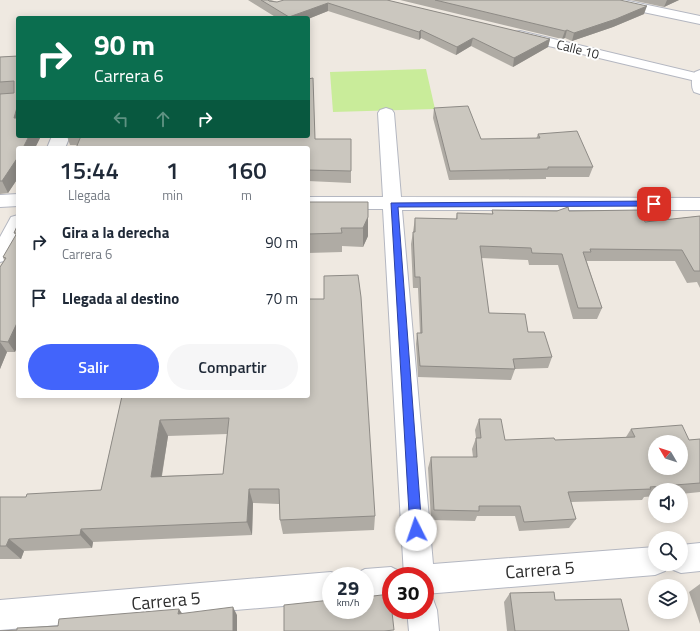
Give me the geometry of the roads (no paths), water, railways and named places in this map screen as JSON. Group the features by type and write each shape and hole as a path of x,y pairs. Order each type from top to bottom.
{"street":[{"path":"605,0 700,20"},
{"name":"Calle 10","path":"508,32 700,80"},
{"path":"386,113 394,205 418,567"},
{"path":"0,200 16,200"},
{"path":"310,204 700,204"},
{"path":"0,255 16,226"},
{"path":"688,559 700,558"},
{"name":"Carrera 5","path":"434,578 648,562"},
{"name":"Carrera 5","path":"0,615 322,588"},
{"path":"423,619 424,631"}]}
